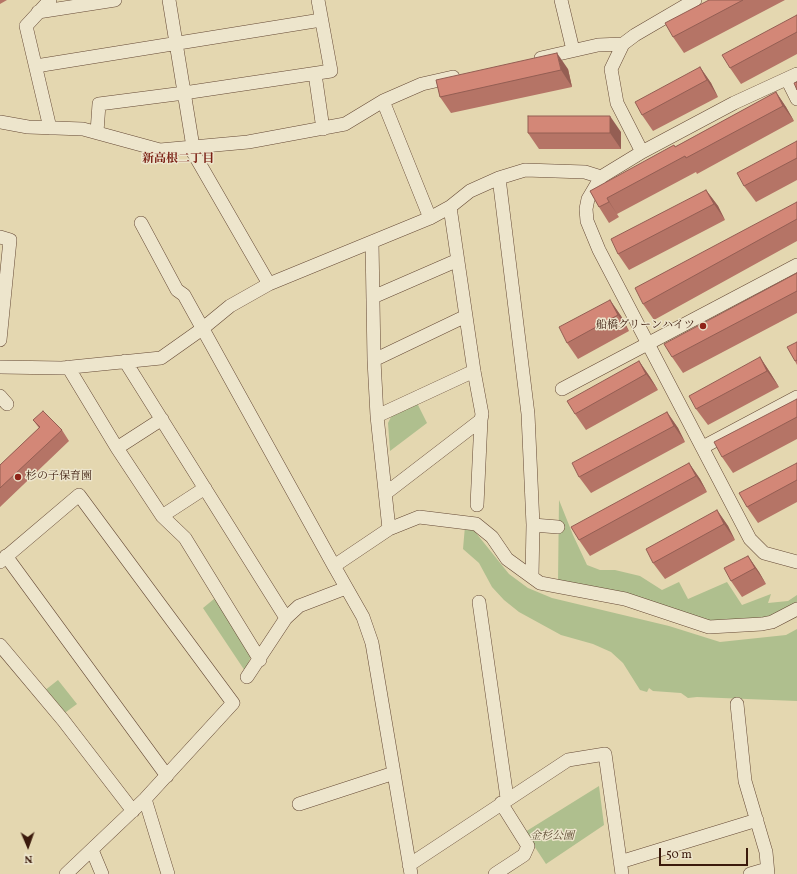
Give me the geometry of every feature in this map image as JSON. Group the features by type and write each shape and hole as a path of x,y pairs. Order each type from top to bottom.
{"street":[{"path":"50,0 26,26 50,128"},
{"path":"38,12 115,0"},
{"path":"169,0 192,147 269,284"},
{"path":"97,132 99,104 331,71 318,0"},
{"path":"561,0 573,50"},
{"path":"642,152 617,103 611,69 623,44 634,35 695,0"},
{"path":"36,66 321,20"},
{"path":"528,61 598,45 623,44"},
{"path":"315,74 323,129"},
{"path":"0,122 28,127 83,129 160,150 248,142 345,124 383,101 422,84 468,74"},
{"path":"797,99 792,77 734,103 642,152 601,177 588,199 587,221 599,250 750,539 764,553 797,562"},
{"path":"383,101 430,218"},
{"path":"0,366 68,367 160,358 202,329 230,306 269,284 430,218 450,207 470,191 499,178 525,170 585,172 601,177"},
{"path":"499,178 528,414 533,525 532,576"},
{"path":"450,207 474,372 482,414 477,505"},
{"path":"141,223 177,290 184,295 363,617 370,637 410,869 504,801 568,760 605,754 613,824 621,868 757,820"},
{"path":"0,237 10,240 0,340"},
{"path":"372,242 374,360 377,416 389,530"},
{"path":"373,296 458,260"},
{"path":"562,389 797,265"},
{"path":"374,360 466,316"},
{"path":"125,361 286,618"},
{"path":"68,367 117,448 162,516 185,538 260,660"},
{"path":"377,416 474,372"},
{"path":"703,447 797,397"},
{"path":"117,448 162,419"},
{"path":"386,493 481,420"},
{"path":"162,516 205,488"},
{"path":"66,874 145,799 167,776 233,703 80,495 3,559 167,776"},
{"path":"334,566 389,530 419,517 476,524 492,537 508,559 540,583 625,599 709,627 762,624 772,622 797,608"},
{"path":"533,525 558,527"},
{"path":"247,678 286,618 299,606 346,588"},
{"path":"479,602 504,801 528,846 524,855 495,874"},
{"path":"0,645 63,720 133,811"},
{"path":"738,704 746,781 766,852 768,871 750,874"},
{"path":"298,804 394,773"},
{"path":"145,799 168,874"},
{"path":"92,850 102,874"}],"green space":[{"path":"417,403 427,423 390,451 388,423 392,415"},
{"path":"559,500 587,565 600,570 615,570 640,576 662,590 679,582 688,599 727,582 742,605 771,594 768,603 788,601 797,595 797,604 790,610 745,623 706,621 558,581"},
{"path":"465,526 472,528 509,574 528,588 552,598 669,626 720,642 786,635 797,629 797,701 697,697 688,698 681,693 653,691 649,688 647,692 640,690 623,663 611,652 593,644 561,635 519,612 504,600 492,587 479,563 463,549"},
{"path":"214,599 220,601 252,654 245,671 203,608"},
{"path":"58,680 77,704 66,712 61,712 44,691"},
{"name":"金杉公園","path":"599,786 604,825 546,864 525,832"}],"building":[{"path":"709,0 743,0 673,37 665,23"},
{"path":"797,15 797,32 730,68 722,55"},
{"path":"557,53 561,70 440,97 436,80"},
{"path":"700,67 707,80 642,115 635,102"},
{"path":"797,82 797,90 794,83"},
{"path":"776,92 783,106 607,198 609,202 599,207 590,191"},
{"path":"528,116 610,116 610,133 528,133"},
{"path":"797,141 797,158 744,186 737,173"},
{"path":"706,190 714,204 618,254 611,239"},
{"path":"797,202 797,219 643,304 635,288"},
{"path":"797,273 797,291 672,357 664,344"},
{"path":"610,300 618,315 567,343 559,327"},
{"path":"797,342 797,360 795,361 787,347"},
{"path":"760,357 767,371 696,409 689,396"},
{"path":"639,361 646,374 575,414 567,401"},
{"path":"797,399 797,417 722,457 714,442"},
{"path":"43,411 62,430 0,488 0,465 40,427 33,420"},
{"path":"667,412 674,426 579,477 572,463"},
{"path":"689,463 696,476 579,540 571,527"},
{"path":"797,463 797,480 747,507 739,493"},
{"path":"717,510 724,524 653,563 646,549"},
{"path":"748,556 755,568 731,581 724,568"}],"place":[{"name":"船橋グリーンハイツ","path":"703,326"},
{"name":"杉の子保育園","path":"18,477"}],"district":[{"name":"新高根二丁目","path":"178,160"}]}
